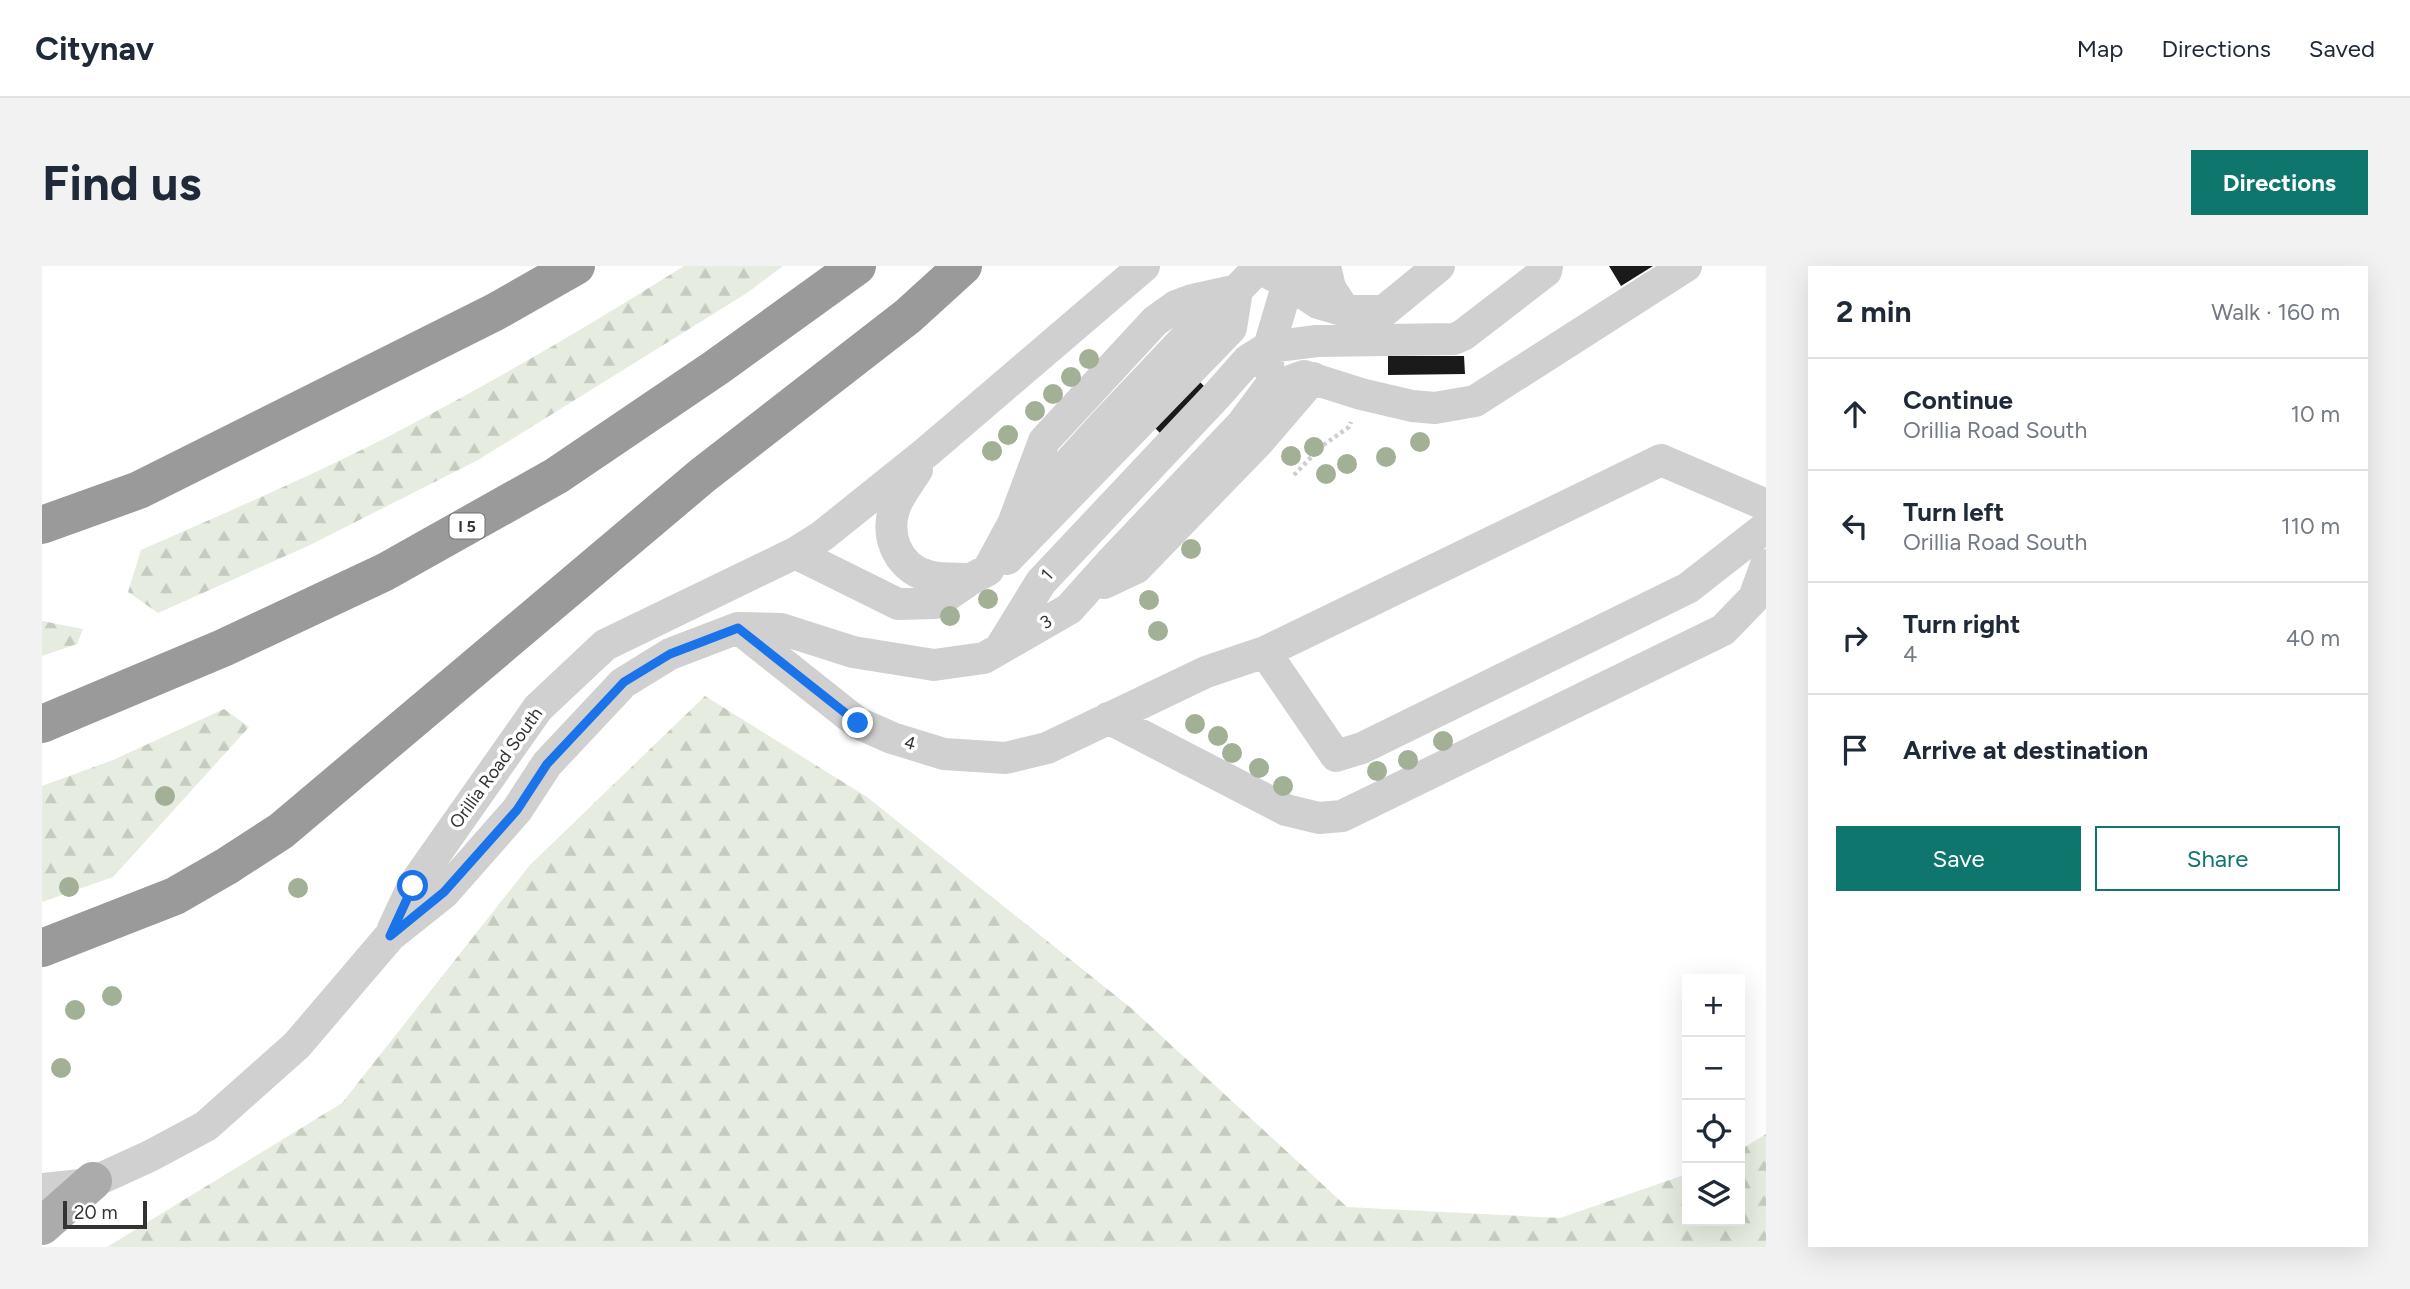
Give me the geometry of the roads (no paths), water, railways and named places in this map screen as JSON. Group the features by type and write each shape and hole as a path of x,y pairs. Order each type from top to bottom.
{"highway":[{"path":"42,524 139,490 495,312 576,266"},
{"name":"I 5","path":"42,724 223,648 360,584 534,489 717,367 857,266"},
{"path":"42,948 175,896 281,831 692,483 908,316 963,266"},
{"path":"42,963 90,930"}],"main road":[{"path":"42,1226 93,1181"}],"street":[{"name":"Orillia Road South","path":"390,936 413,886 538,708 605,645 796,553 822,536 928,451 1144,266"},
{"path":"1325,266 1330,288 1345,311"},
{"path":"1295,274 1318,303 1345,311 1384,312 1439,266"},
{"path":"1269,347 1317,341 1454,339 1463,335 1546,271 1547,266"},
{"path":"1080,583 1134,538 1242,425 1268,389 1304,376 1412,406 1435,408 1475,401 1686,266"},
{"path":"989,569 1013,524 1106,422 1246,279 1295,274"},
{"path":"1268,389 1269,347 1295,274"},
{"path":"928,451 896,504 892,526 893,548 909,568 929,577 989,569 1231,328 1246,279"},
{"name":"1","path":"1001,648 1041,582 1248,360 1269,347"},
{"path":"1080,583 1136,568 1259,441 1313,379"},
{"name":"4","path":"738,628 858,723 892,738 944,754 1006,758 1047,748 1206,672 1265,652 1661,460 1766,505"},
{"path":"1080,583 1104,514"},
{"path":"796,553 898,604 936,603 989,569 1104,514"},
{"path":"1265,652 1336,756 1362,748 1688,588 1766,527"},
{"path":"1108,718 1286,810 1319,818 1342,816 1723,631 1754,598 1766,565"},
{"name":"3","path":"738,628 780,629 853,652 934,665 984,658 1069,609 1080,583"},
{"name":"Orillia Road South","path":"42,1189 93,1181 150,1156 206,1126 297,1045 390,936 444,892 517,810 547,764 624,682 670,654 738,628"}]}
